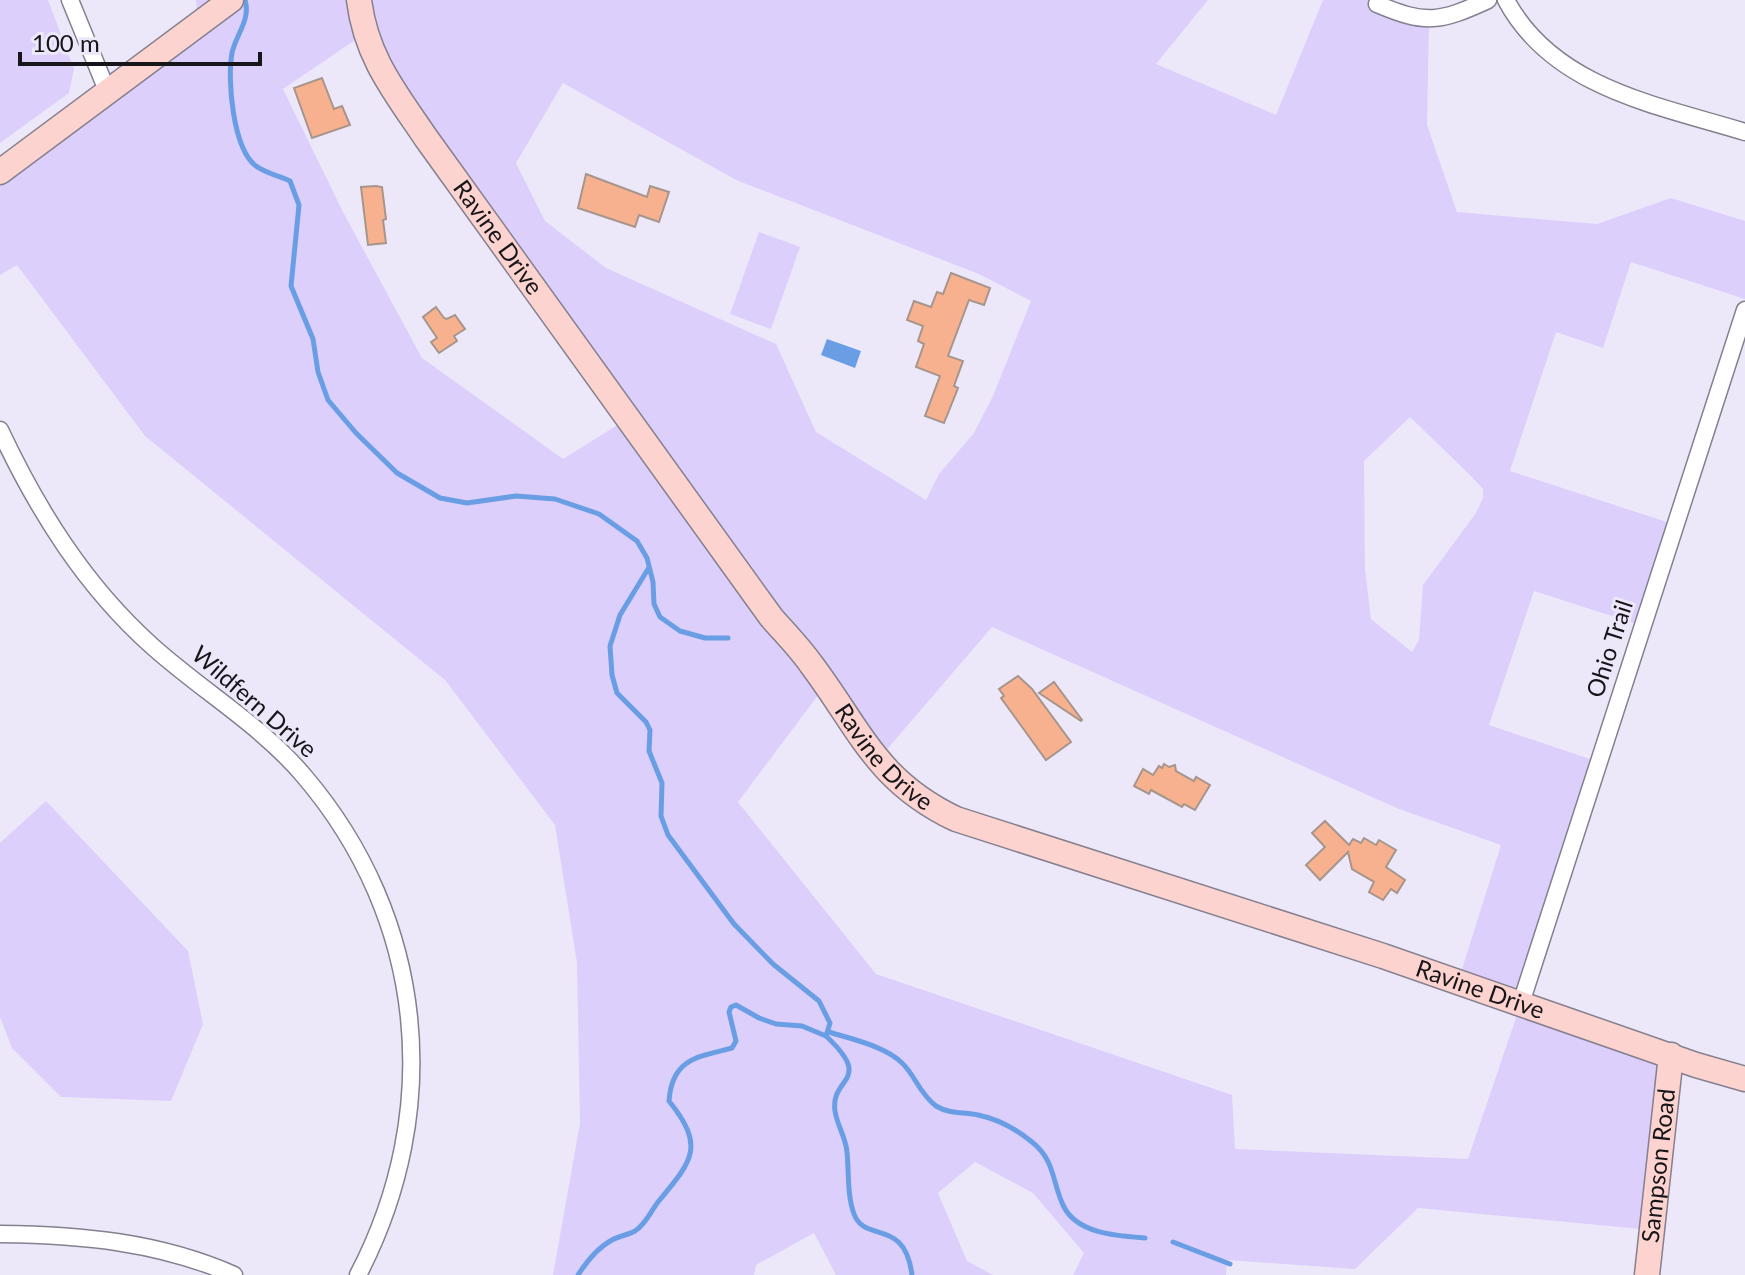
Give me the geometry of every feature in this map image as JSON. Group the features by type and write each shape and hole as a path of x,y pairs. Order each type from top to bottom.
{"street":[{"path":"70,0 108,93"},
{"path":"0,172 231,0"},
{"name":"Ravine Drive","path":"359,0 365,34 375,61 417,125 771,617 811,663 877,761 897,782 938,811 956,819 1745,1079"},
{"path":"1377,4 1407,17 1429,21 1459,13 1488,0"},
{"path":"1506,0 1536,43 1578,75 1604,87 1745,132"},
{"name":"Ohio Trail","path":"1521,1003 1745,310"},
{"name":"Wildfern Drive","path":"0,430 47,523 80,568 152,646 260,732 304,775 352,842 371,877 401,964 411,1017 413,1069 409,1124 400,1169 385,1216 358,1275"},
{"name":"Sampson Road","path":"1647,1275 1671,1055"},
{"path":"0,1234 71,1235 139,1245 184,1256 234,1275"}],"shaded area":[{"path":"0,0 48,0 74,69 69,93 0,143"},
{"path":"196,0 1208,0 1156,64 1276,115 1323,0 1376,0 1429,21 1427,125 1457,212 1597,224 1671,198 1745,221 1745,299 1631,262 1603,348 1556,332 1510,471 1676,525 1643,626 1534,591 1489,725 1599,762 1521,1003 1671,1055 1652,1230 1418,1208 1355,1269 1227,1260 1226,1275 1073,1275 1084,1253 1033,1193 975,1162 938,1193 967,1261 993,1275 836,1275 814,1233 756,1265 754,1275 553,1275 580,1123 577,963 555,825 445,680 145,436 17,265 0,275 0,172 198,25","holes":["364,34 627,419 563,459 422,358 343,212 283,89","563,83 736,180 979,274 1031,301 993,396 974,433 939,474 926,500 816,432 776,344 606,268 545,221 516,163","1410,417 1483,489 1483,498 1476,513 1423,585 1419,640 1412,652 1371,619 1365,569 1364,461","992,627 1399,809 1501,845 1458,982 1521,1003 1468,1159 1235,1149 1232,1095 876,974 738,802 825,686 877,761"]},
{"path":"759,232 800,247 771,329 730,314"},
{"path":"46,801 188,951 203,1024 171,1101 61,1097 12,1048 0,1017 0,843"}],"water":[{"path":"827,339 861,351 855,368 821,355"}],"building":[{"path":"322,78 334,109 342,106 350,125 312,138 294,88"},
{"path":"586,174 647,197 650,186 669,192 659,222 639,215 635,227 578,208"},
{"path":"361,187 382,187 386,243 368,245"},
{"path":"951,273 990,288 984,305 969,300 948,356 963,361 954,386 958,388 944,423 925,416 940,376 916,367 924,344 918,341 923,326 907,320 914,301 931,307 937,292 943,294"},
{"path":"436,307 444,318 455,315 465,329 454,336 457,341 439,353 431,342 437,338 423,317"},
{"path":"1018,676 1032,689 1071,742 1046,760 1001,698 1004,696 999,689"},
{"path":"1054,682 1082,720 1081,721 1039,693"},
{"path":"1164,764 1169,767 1175,765 1176,771 1210,785 1195,810 1184,804 1182,807 1151,790 1149,794 1134,786 1143,769 1153,775"},
{"path":"1325,821 1349,845 1353,839 1361,843 1364,838 1376,845 1379,840 1396,850 1386,867 1405,880 1397,893 1391,889 1383,900 1369,892 1374,882 1352,869 1348,852 1320,880 1306,865 1325,847 1312,833"}],"waterway":[{"path":"245,0 246,14 234,46 231,65 231,96 237,130 248,157 256,166 290,181 299,205 291,286 313,339 318,372 328,400 397,473 440,498 467,503 516,496 555,499 599,514 637,541 647,558 654,604 660,617 680,631 705,638 728,638"},
{"path":"648,569 620,615 610,646 612,675 617,693 650,730 649,751 662,783 661,816 668,835 734,924 773,964 819,1001 830,1023 826,1036 840,1051 849,1071 838,1091 835,1111 846,1147 854,1214 859,1223 902,1245 912,1275"},
{"path":"578,1275 602,1247 642,1225 686,1164 691,1142 688,1130 669,1101 671,1087 675,1076 688,1062 732,1048 736,1041 729,1012 731,1007 736,1005 776,1024 802,1026 826,1036"},
{"path":"829,1032 895,1057 925,1095 941,1109 993,1119 1026,1137 1040,1149 1050,1165 1064,1207 1079,1223 1100,1232 1145,1238"},
{"path":"1173,1242 1230,1264"}]}
